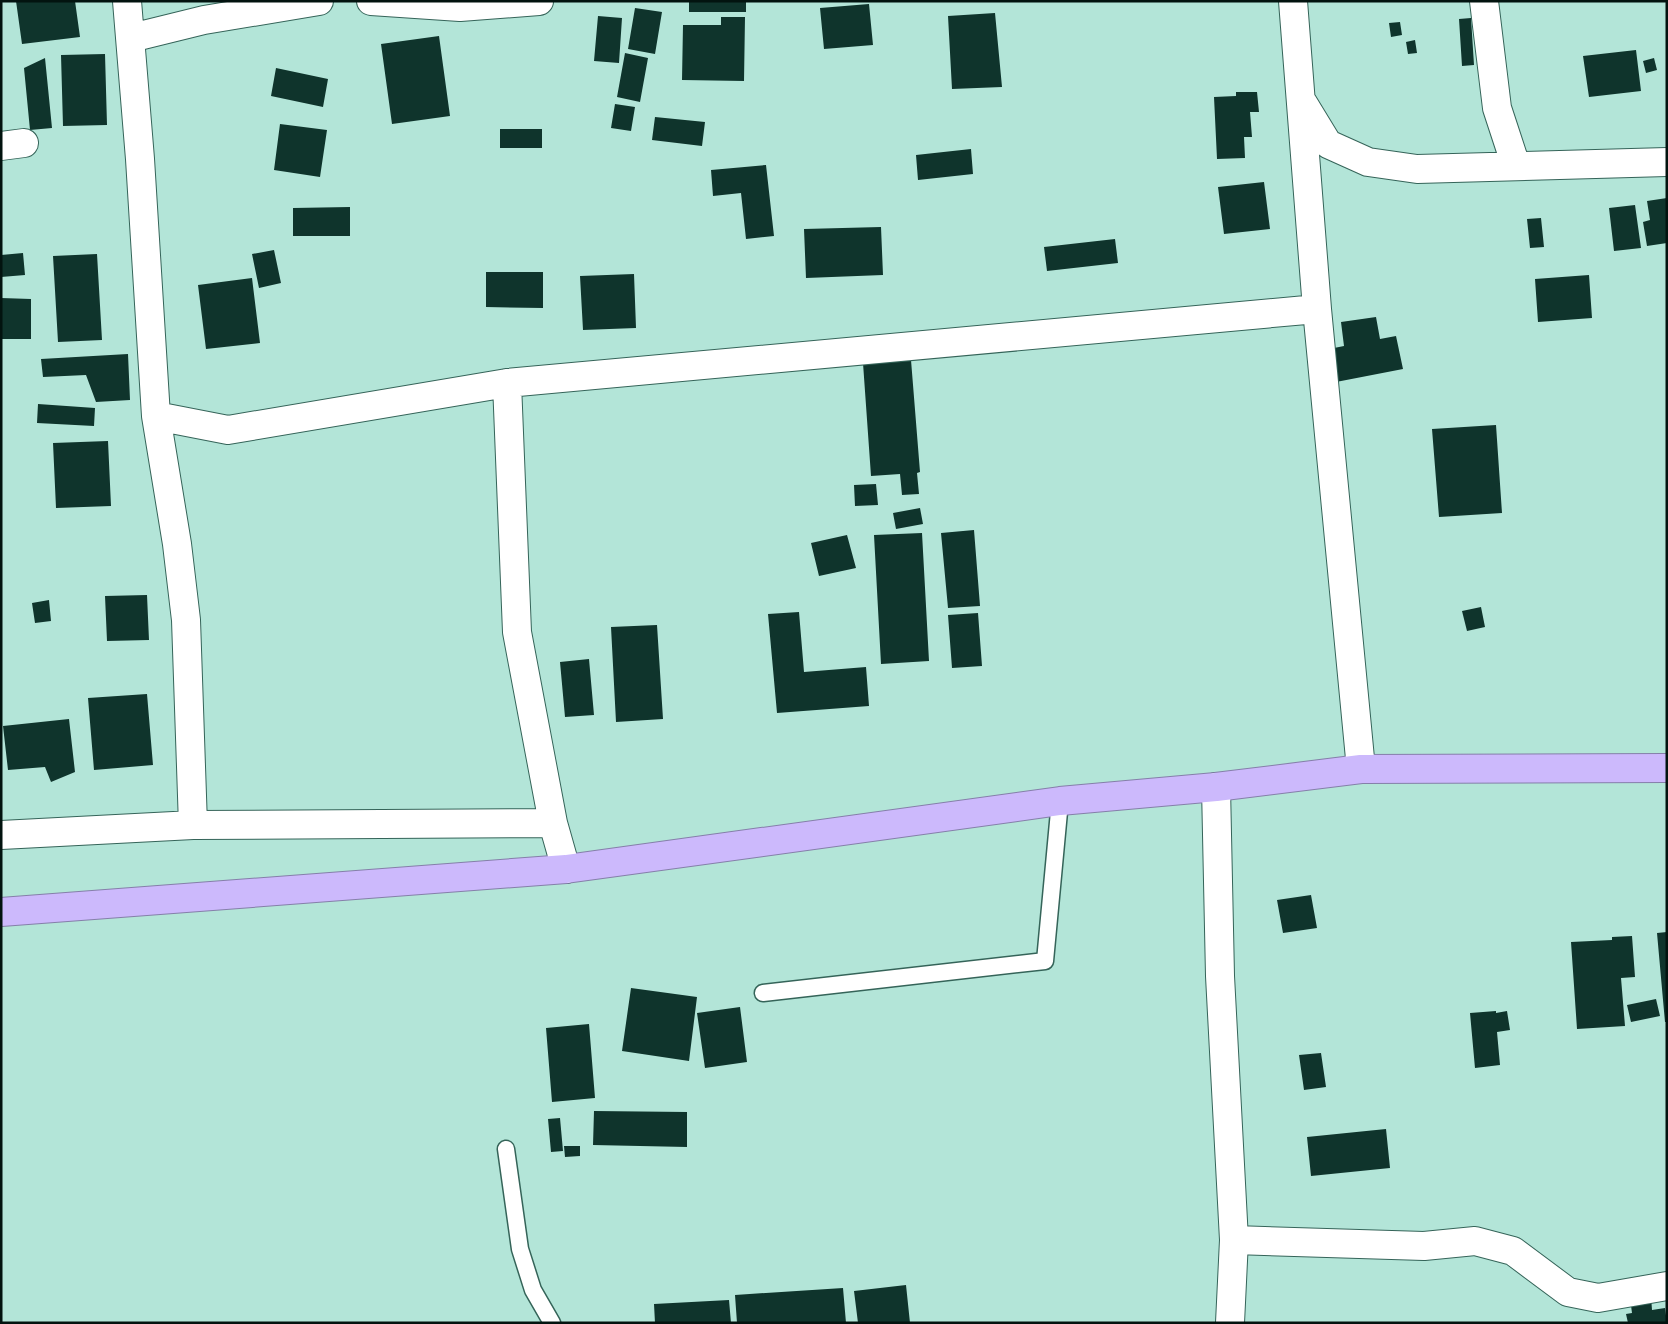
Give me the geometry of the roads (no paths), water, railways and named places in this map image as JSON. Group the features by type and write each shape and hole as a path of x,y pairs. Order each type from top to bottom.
{"highway":[{"path":"1,912 566,869 1060,801 1216,787 1362,769 1667,768"}],"street":[{"path":"127,1 156,416 177,544 186,620 193,825"},
{"path":"131,38 204,20 319,1"},
{"path":"371,1 460,8 540,1"},
{"path":"1293,1 1317,309 1362,769"},
{"path":"1484,1 1497,108 1516,166"},
{"path":"1300,98 1328,144 1368,162 1417,169 1667,162"},
{"path":"156,416 228,430 507,383 1317,309"},
{"path":"507,383 517,632 553,823 566,869"},
{"path":"1216,787 1220,976 1234,1240 1230,1323"},
{"path":"1,835 193,825 553,823"},
{"path":"1234,1240 1424,1246 1475,1241 1513,1251 1568,1292 1598,1298 1667,1286"}],"lane":[{"path":"764,993 1045,961 1060,801"},
{"path":"506,1149 520,1250 533,1290 552,1323"}]}
